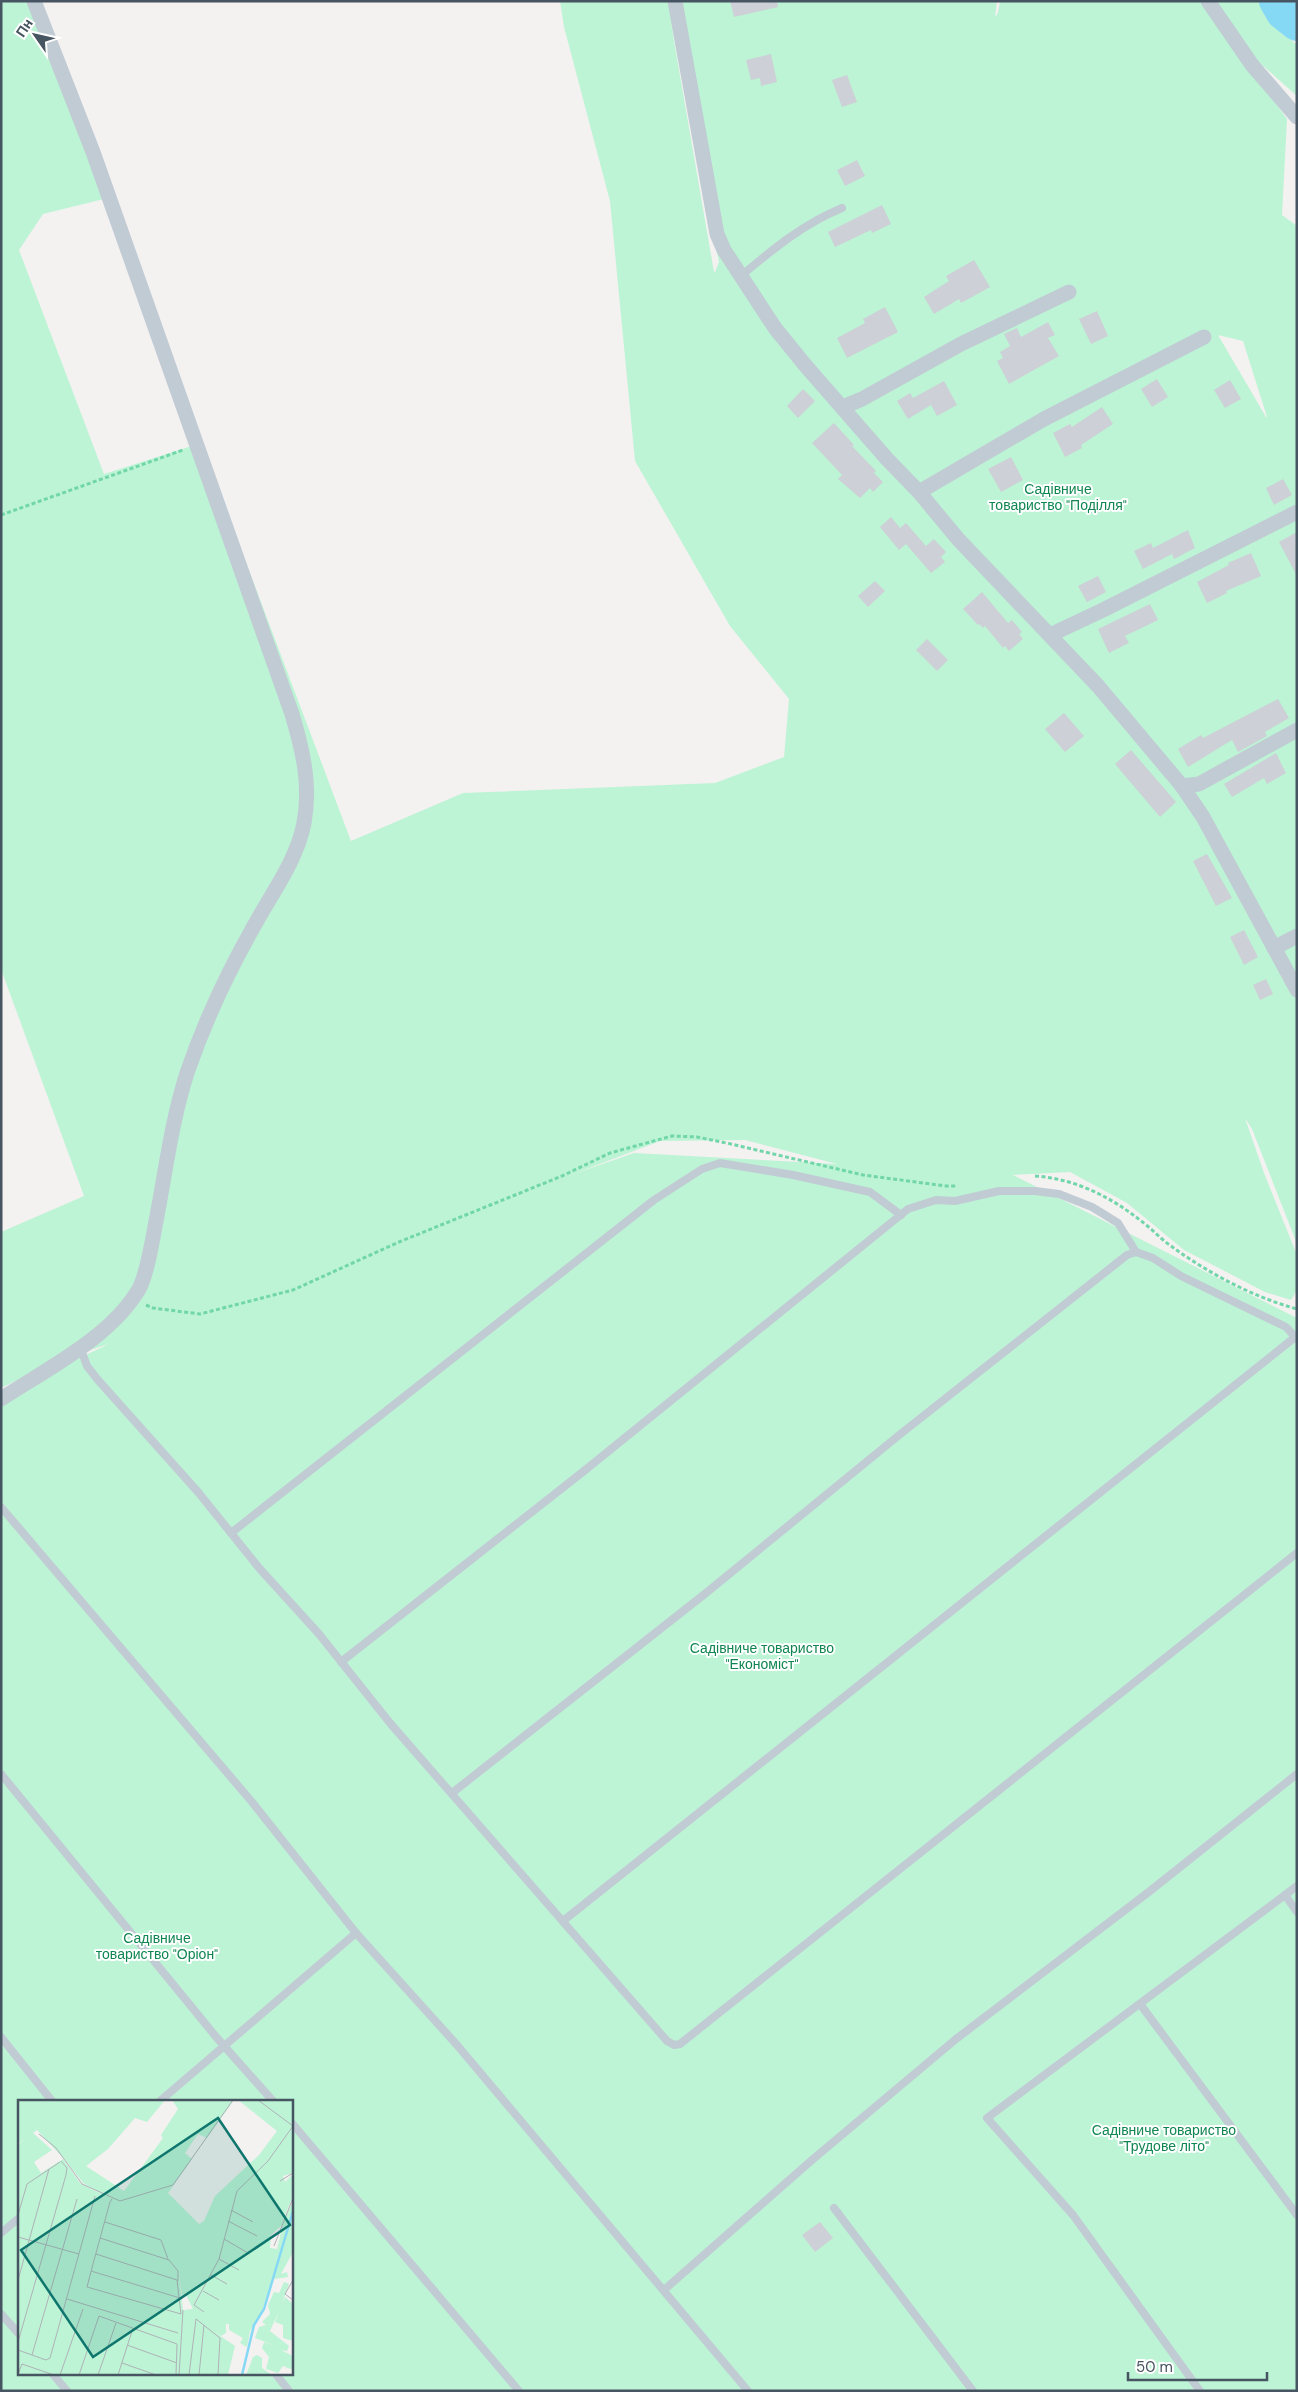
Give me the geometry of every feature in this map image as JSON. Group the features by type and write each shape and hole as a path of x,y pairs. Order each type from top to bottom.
{"street":[{"path":"1,1399 80,1347 119,1317 140,1288 152,1243 176,1109 188,1071 220,994 253,928 291,860 304,825 308,792 303,753 292,714 93,152 34,1"},
{"path":"675,1 718,234 724,250 775,328 958,539 1098,686 1182,786 1203,817 1297,990"},
{"path":"1208,1 1252,65 1297,117"},
{"path":"843,407 862,399 961,344 1069,292"},
{"path":"919,492 1044,419 1204,337"},
{"path":"1050,635 1297,512"},
{"path":"1182,786 1199,784 1297,730"},
{"path":"1274,948 1297,936"}],"lane":[{"path":"741,276 787,237 819,218 842,208"},
{"path":"231,1532 654,1200 702,1169 720,1163 793,1175 870,1192 902,1214"},
{"path":"341,1662 584,1471 908,1209 936,1200 955,1201 1000,1191 1035,1191 1059,1194 1092,1208 1118,1222 1136,1252"},
{"path":"452,1793 706,1593 890,1442 1127,1255 1136,1252 1153,1258 1181,1276 1286,1327 1295,1338 563,1921"},
{"path":"80,1347 87,1366 98,1380 198,1492 390,1723 667,2041 674,2045 680,2044 1297,1554"},
{"path":"1,1507 252,1802 356,1933 457,2046 748,2391"},
{"path":"1,1774 224,2046 272,2100"},
{"path":"664,2290 812,2160 956,2039 1150,1891 1297,1774"},
{"path":"1200,2391 1073,2215 986,2118 1297,1886"},
{"path":"1285,1895 1297,1912"},
{"path":"161,2100 356,1933"},
{"path":"1140,2004 1297,2215"},
{"path":"1,2037 51,2100"},
{"path":"292,2123 519,2391"},
{"path":"834,2208 973,2391"},
{"path":"1,2233 18,2219"},
{"path":"1,2314 18,2333"},
{"path":"53,2374 67,2391"},
{"path":"276,2374 289,2391"}],"path":[{"path":"1,515 196,446"},
{"path":"133,1297 153,1308 200,1314 293,1290 399,1242 562,1176 610,1153 672,1136 696,1137 731,1144 863,1175 946,1186 965,1186"},
{"path":"1027,1177 1057,1178 1087,1187 1124,1208 1171,1246 1211,1272 1275,1303 1297,1309"}],"green space":[{"path":"1,1 34,1 108,198 43,214 19,250 104,474 201,443 351,841 463,793 715,783 784,757 789,699 730,626 635,461 610,201 564,27 560,1 997,1 995,17 998,13 1000,1 1202,1 1287,119 1282,215 1297,226 1297,1244 1252,1129 1245,1118 1264,1173 1297,1255 1297,1290 1291,1300 1265,1292 1184,1250 1127,1203 1070,1172 1013,1175 1297,1318 1297,2391 1,2391 1,1399 30,1381 109,1344 56,1361 1,1388 1,1232 84,1196 1,969","holes":["670,18 719,262 715,272 714,272","1218,335 1243,341 1267,417 1266,417","745,1140 837,1164 634,1153 571,1175 660,1141"]},
{"path":"1214,1 1260,1 1273,24 1297,45 1297,96 1243,48"},
{"path":"1274,1 1297,1 1297,26"}],"building":[{"path":"730,1 777,1 778,7 734,17"},
{"path":"771,54 777,82 761,86 760,78 751,80 746,60"},
{"path":"847,75 857,102 842,107 832,80"},
{"path":"857,160 865,176 845,186 837,170"},
{"path":"882,205 891,224 872,233 871,230 835,247 828,232"},
{"path":"974,260 990,287 961,303 959,299 934,314 924,297 949,281 946,276"},
{"path":"885,307 898,332 847,358 837,338 865,323 863,319"},
{"path":"1097,311 1108,336 1091,344 1079,319"},
{"path":"1048,322 1055,335 1048,338 1059,356 1009,384 997,361 1003,358 1000,352 1010,346 1004,334 1017,328 1021,337"},
{"path":"1157,379 1168,397 1152,407 1141,389"},
{"path":"1230,380 1241,399 1225,408 1214,390"},
{"path":"944,381 957,405 937,416 931,405 908,419 897,401 910,393 913,398"},
{"path":"803,389 815,401 798,418 787,406"},
{"path":"1102,407 1113,424 1081,445 1082,448 1065,457 1053,433 1070,424 1072,427"},
{"path":"834,423 854,445 852,446 876,471 874,473 883,482 873,492 870,488 860,498 838,479 842,475 812,443"},
{"path":"1011,457 1023,480 1001,492 988,469"},
{"path":"1283,479 1292,495 1274,505 1266,488"},
{"path":"891,517 900,528 906,523 926,546 934,539 946,552 941,557 945,562 931,573 906,544 899,550 880,527"},
{"path":"1188,530 1195,548 1174,559 1172,554 1143,569 1134,551 1151,543 1153,548"},
{"path":"1297,532 1297,576 1279,542"},
{"path":"1251,553 1261,576 1226,591 1227,593 1207,603 1197,582 1229,565 1228,563"},
{"path":"1098,576 1106,592 1087,602 1078,586"},
{"path":"875,581 885,591 868,607 858,596"},
{"path":"982,592 1008,623 1012,620 1022,632 1019,634 1023,639 1009,651 1005,646 1003,648 985,626 983,628 978,625 963,609"},
{"path":"1150,604 1158,620 1125,636 1129,643 1109,653 1098,629"},
{"path":"927,639 948,660 937,671 916,650"},
{"path":"1278,699 1289,718 1265,732 1267,736 1238,752 1232,740 1188,767 1178,749 1201,735 1203,738"},
{"path":"1064,713 1084,736 1065,752 1045,729"},
{"path":"1131,750 1176,802 1160,817 1115,764"},
{"path":"1276,753 1286,773 1267,784 1264,778 1232,797 1224,784"},
{"path":"1207,854 1232,898 1216,906 1193,861"},
{"path":"1244,930 1258,957 1244,965 1230,937"},
{"path":"1266,979 1273,994 1260,1000 1253,985"},
{"path":"820,2222 833,2238 815,2252 802,2235"}],"waterway":[{"path":"1276,1 1283,13 1297,24"}],"park label":[{"name":"Садівниче товариство \"Поділля\"","path":"1058,498"},
{"name":"Садівниче товариство \"Економіст\"","path":"762,1656"},
{"name":"Садівниче товариство \"Оріон\"","path":"157,1946"},
{"name":"Садівниче товариство \"Трудове літо\"","path":"1164,2138"}]}
